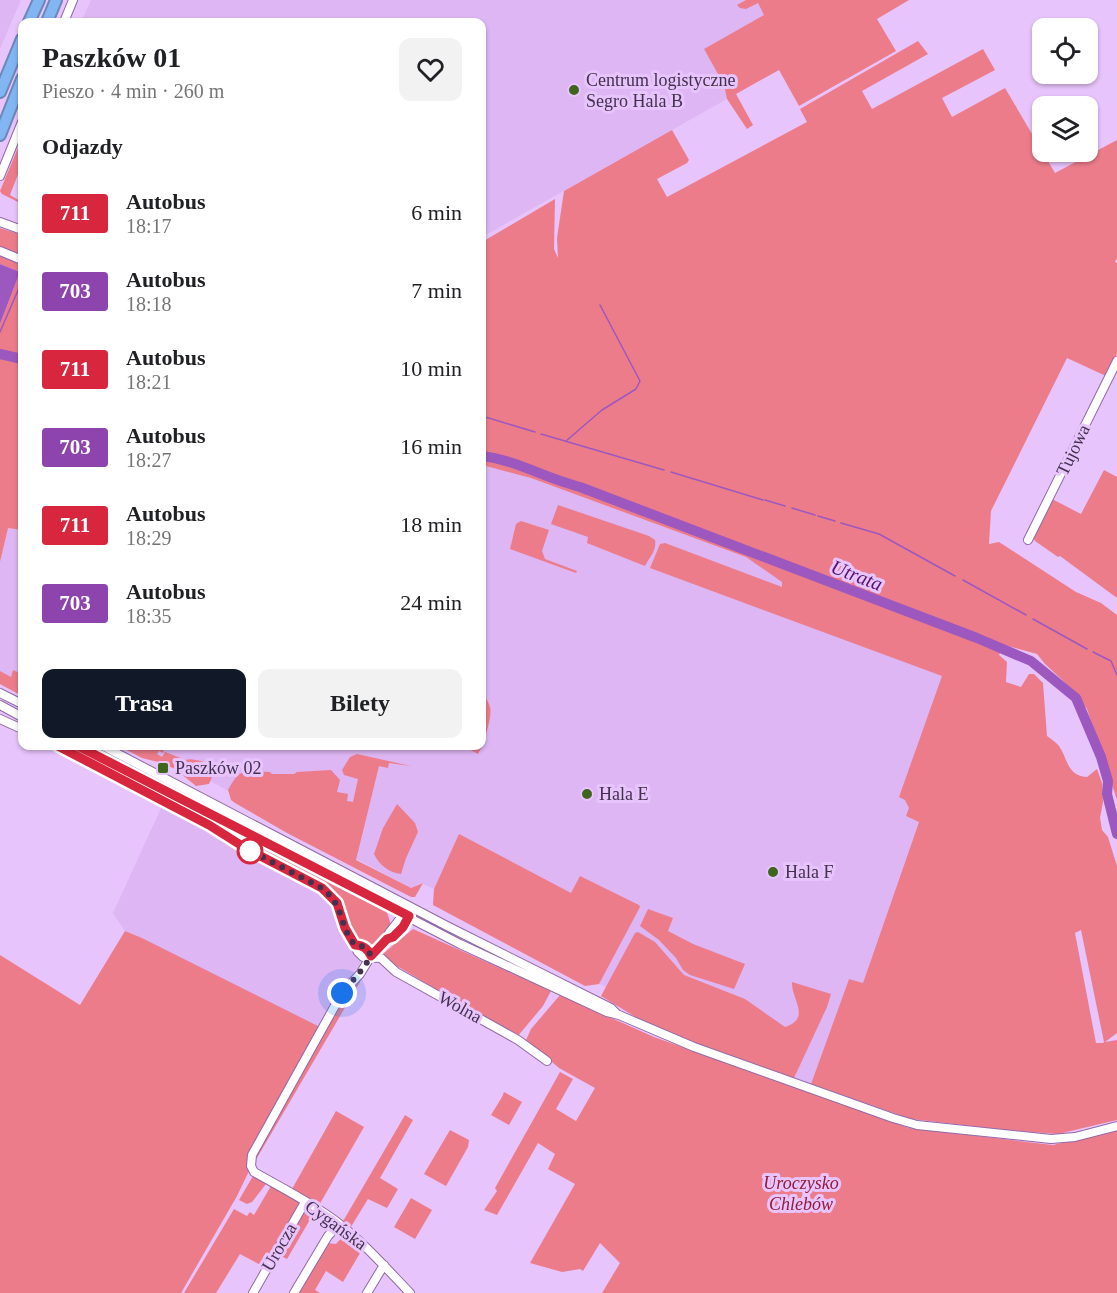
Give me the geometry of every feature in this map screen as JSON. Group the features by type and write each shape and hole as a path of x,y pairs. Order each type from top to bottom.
{"highway":[{"path":"31,18 39,0"},
{"path":"49,18 56,0"},
{"path":"0,92 18,49"},
{"path":"0,135 18,89"}],"street":[{"path":"66,18 73,0"},
{"path":"0,176 18,132"},
{"path":"0,222 18,229"},
{"path":"0,251 18,258"},
{"name":"Tujowa","path":"1028,540 1117,361"},
{"path":"0,693 18,703"},
{"path":"0,705 18,715"},
{"path":"0,719 18,727"},
{"name":"Wolna","path":"66,750 209,825 247,849 322,888 337,903 345,928 363,957 381,958 396,972 518,1040 548,1061"},
{"path":"86,750 544,984 694,1047 905,1122 1052,1139 1075,1137 1117,1126"},
{"path":"111,750 603,1004 619,1015"},
{"path":"371,956 406,924 415,908"},
{"name":"Cygańska","path":"371,956 360,974 342,993 252,1155 252,1169 339,1224 364,1244 410,1293"},
{"name":"Urocza","path":"253,1293 305,1202"},
{"path":"294,1293 328,1236 339,1224"},
{"path":"367,1293 384,1265"}],"shaded area":[{"path":"0,0 21,0 0,49"},
{"path":"91,0 763,0 765,15 704,49 724,85 727,99 486,235 486,18 83,18"},
{"path":"0,264 18,271 18,277 0,324"},
{"path":"486,466 531,478 801,577 979,648 863,983 849,979 811,1084 665,1031 606,987 600,984 585,986 546,956 433,905 434,889 421,883 411,888 176,763 142,750 486,750"},
{"path":"8,527 18,529 18,682 0,671 0,562"},
{"path":"162,806 211,832 234,849 323,893 331,901 343,939 360,959 360,964 341,991 322,1028 125,931 113,913"}],"green space":[{"path":"746,0 909,0 877,19 896,51 799,106 779,70 736,94 753,125 747,129 727,99 724,85 704,49 764,15 758,3 746,9 737,5"},
{"path":"918,41 928,54 862,91 872,109 983,49 995,70 942,98 952,117 1005,88 1032,134 1032,162 1049,162 1055,173 1076,162 1098,162 1098,150 1117,140 1117,258 1115,262 1117,263 1117,353 1106,376 1067,358 991,511 989,544 999,542 1076,592 1101,603 1117,615 1117,800 1087,709 1072,689 1037,654 1004,645 999,655 1007,662 1006,682 1021,687 1029,674 1034,674 1043,683 1047,736 1059,746 1075,774 1087,777 1097,769 1102,783 1103,802 1100,818 1102,830 1108,837 1117,866 1117,1033 1105,1042 1117,1040 1117,1120 1058,1134 911,1119 811,1084 849,979 863,983 919,822 906,816 909,808 905,800 899,797 942,676 650,568 660,544 665,543 782,587 782,582 746,557 531,478 486,466 486,240 555,199 554,249 558,258 557,238 564,191 672,130 689,160 657,179 667,197 807,122 800,109","holes":["1081,930 1104,1042 1096,1043 1075,933"]},
{"path":"18,148 18,174 10,195 18,202 0,191"},
{"path":"0,228 18,234 18,255 0,248"},
{"path":"0,256 18,263 18,271 0,264"},
{"path":"18,277 18,529 8,528 0,562 0,324"},
{"path":"1104,470 1117,477 1117,598 1060,556 1058,557 1035,541 1033,537 1052,499 1081,514"},
{"path":"558,505 649,536 655,540 654,551 645,566 587,543 588,537 551,524"},
{"path":"521,521 549,530 542,551 545,559 577,571 576,573 510,549 516,524"},
{"path":"13,670 18,672 18,694 0,684 0,671 11,677"},
{"path":"486,698 491,711 486,733"},
{"path":"72,750 77,750 221,823 220,826 261,850 271,852 387,912 391,925 375,944 371,946 363,943 354,934 344,908 334,892 324,884 239,841 218,826"},
{"path":"127,750 163,750 163,753 159,751 157,754 162,757 165,752 186,760 201,761 211,767 213,773 209,784 196,786 175,769 142,758"},
{"path":"357,754 411,766 389,763 388,768 379,766 356,860 411,888 423,883 415,897 287,833 231,800 228,790 236,777 244,772 294,774 331,770 340,780 337,792 348,794 347,801 353,802 358,779 344,775 342,770 350,757"},
{"path":"397,804 415,823 418,832 401,874 385,868 374,854 383,828"},
{"path":"233,817 386,896 385,899 230,821"},
{"path":"459,834 571,893 580,876 639,905 599,984 585,986 433,905 434,889"},
{"path":"648,909 673,918 668,931 693,944 745,964 734,989 690,975 683,970 676,958 659,940 640,926"},
{"path":"413,929 551,991 543,1006 517,1037 385,959 384,953"},
{"path":"125,931 322,1028 287,1092 237,1196 181,1293 0,1293 0,955 80,1005"},
{"path":"638,932 655,942 684,975 745,999 785,1027 797,1019 799,1013 792,982 831,994 794,1078 652,1027 601,996 635,933"},
{"path":"359,980 360,982 254,1163 253,1159 338,1005 349,988"},
{"name":"Uroczysko Chlebów","path":"560,995 654,1037 909,1128 1053,1145 1117,1129 1117,1293 602,1293 620,1263 600,1243 583,1271 580,1269 562,1272 530,1263 575,1184 548,1169 555,1154 538,1143 497,1215 484,1210 497,1191 495,1188 560,1072 573,1079 556,1109 576,1121 595,1088 559,1068 526,1040 531,1029"},
{"path":"504,1092 522,1102 509,1125 491,1115"},
{"path":"336,1111 364,1127 318,1207 292,1189"},
{"path":"405,1115 413,1120 380,1178 398,1189 387,1208 368,1199 349,1230 342,1223"},
{"path":"450,1130 469,1140 468,1147 446,1186 424,1174"},
{"path":"253,1176 266,1184 252,1202 247,1204 239,1200"},
{"path":"271,1186 301,1203 266,1268 240,1254 216,1293 184,1293 234,1209 247,1216 250,1212 254,1215"},
{"path":"411,1198 432,1210 415,1239 394,1227"},
{"path":"305,1205 315,1211 287,1259 277,1254"},
{"path":"345,1234 363,1248 343,1282 326,1271 315,1290 320,1293 297,1293 327,1243 336,1244"}],"waterway":[{"path":"0,332 18,290"},
{"path":"566,441 602,410 636,389 640,381 600,305"},
{"name":"Utrata","path":"0,354 18,358"},
{"path":"486,417 535,432"},
{"path":"541,434 664,470"},
{"name":"Utrata","path":"486,457 507,461 580,487 977,638 1031,661 1076,698 1101,757 1108,781 1107,794 1117,834"},
{"path":"671,472 763,500"},
{"path":"765,500 785,506"},
{"path":"792,508 815,515"},
{"path":"818,516 835,521"},
{"path":"841,523 879,534 955,576"},
{"path":"963,580 1026,615"},
{"path":"1033,619 1087,649"},
{"path":"1093,652 1111,661 1117,675"}],"bus line":[{"name":"711","path":"66,750 209,825 226,838 322,888 337,903 349,938 355,945 361,945 371,956 406,924 409,916 86,750"}],"place":[{"name":"Centrum logistyczne Segro Hala B","path":"574,90"},
{"name":"Paszków 02","path":"163,768"},
{"name":"Hala E","path":"587,794"},
{"name":"Hala F","path":"773,872"}],"route":[{"path":"250,851 247,849 322,888 337,903 349,938 355,945 361,945 371,956 360,974 342,993"}]}
